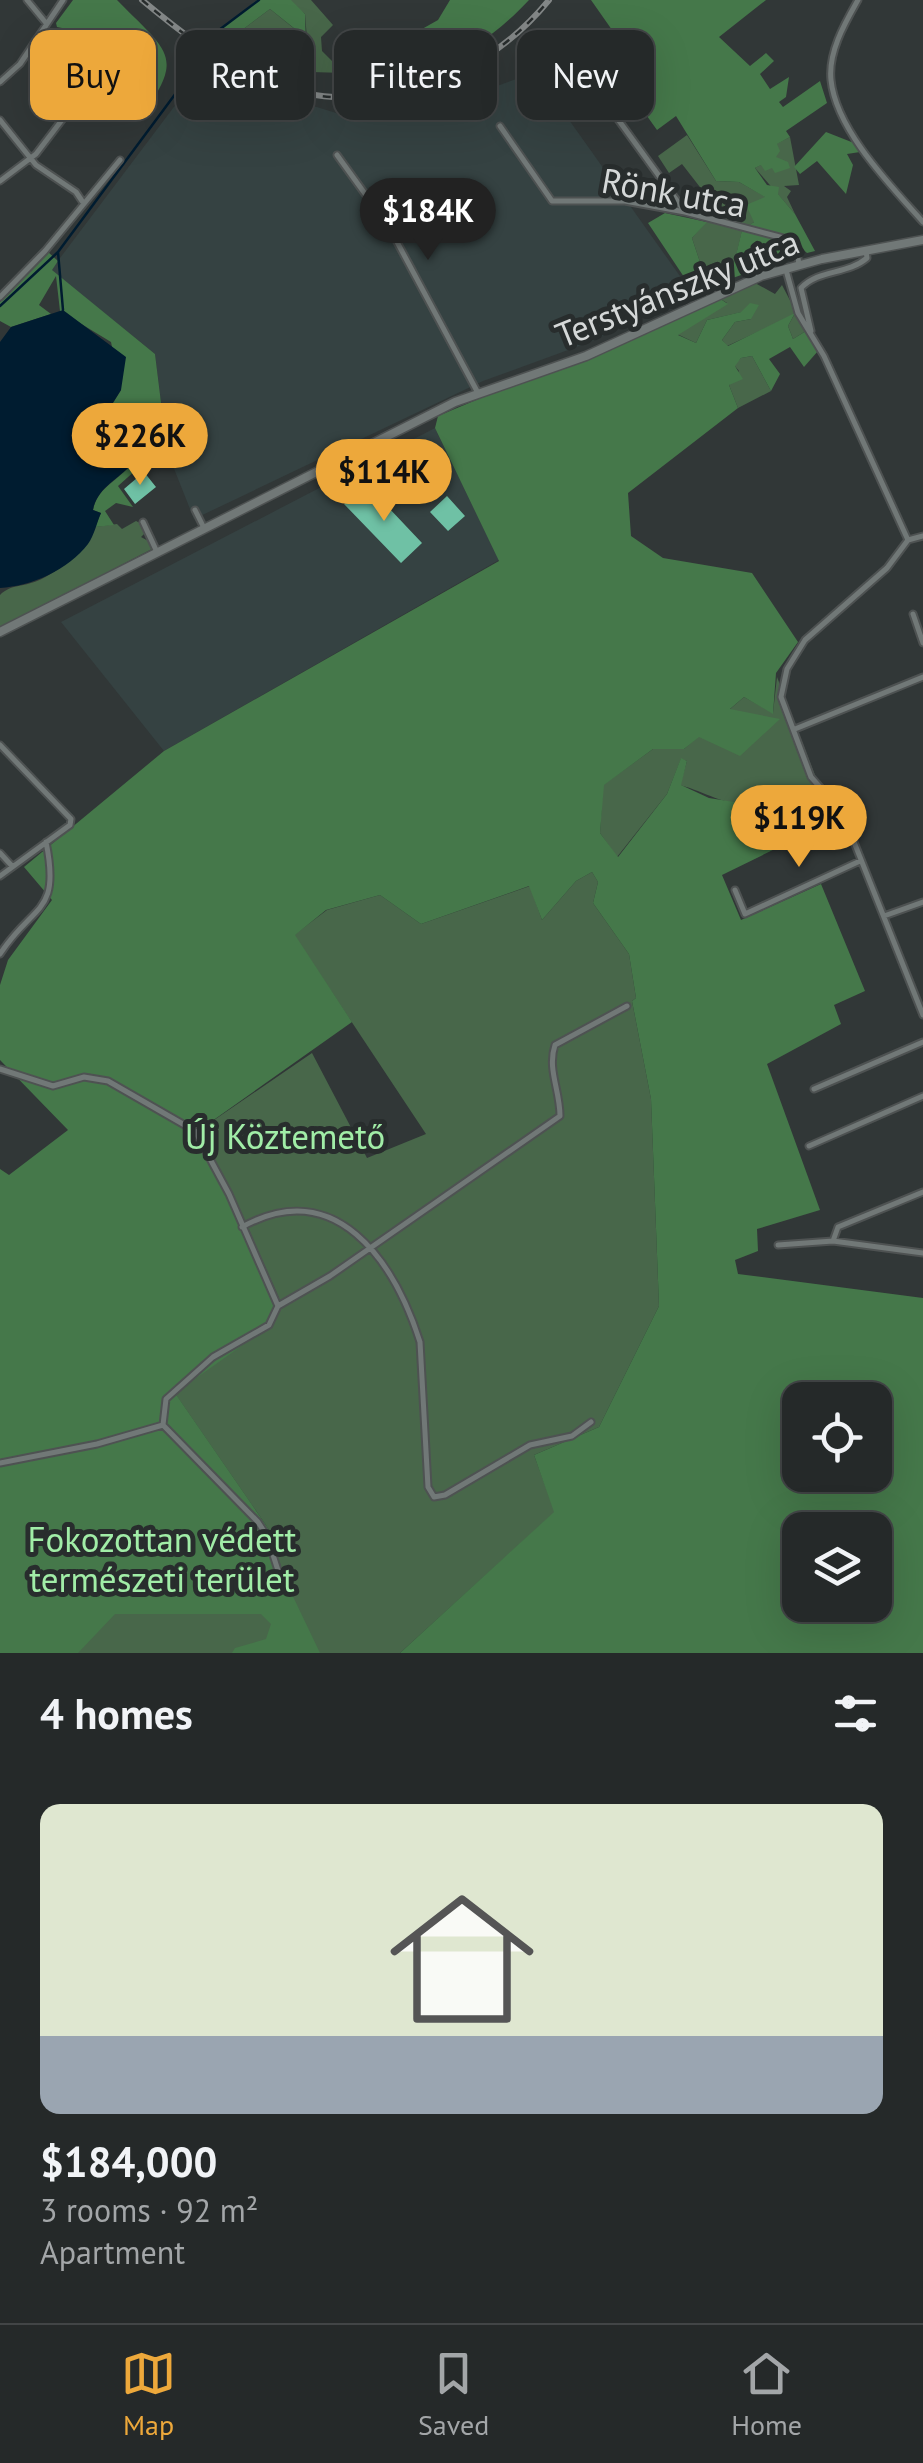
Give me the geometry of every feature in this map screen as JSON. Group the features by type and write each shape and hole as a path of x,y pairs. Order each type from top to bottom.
{"main road":[{"name":"Terstyánszky utca","path":"0,632 455,402 586,356 748,281 785,268 923,240"}],"street":[{"path":"27,0 46,23"},
{"path":"0,82 20,64 64,0"},
{"path":"858,0 833,56 831,79 838,103 872,164 923,222"},
{"path":"0,120 36,165 76,192 82,202"},
{"path":"0,181 31,156 62,120"},
{"path":"618,120 685,212"},
{"name":"Rönk utca","path":"500,126 552,201 625,201 795,240 799,264"},
{"path":"338,154 388,227 478,394"},
{"path":"0,297 45,252 119,161"},
{"path":"812,331 801,288 816,277 858,266 867,258 866,251"},
{"path":"785,268 794,302 812,331 908,540"},
{"path":"195,510 204,528"},
{"path":"143,522 157,552"},
{"path":"923,536 908,540 887,568 805,640 787,669 781,697 811,777 842,812 923,1015"},
{"path":"913,614 923,642"},
{"path":"794,729 923,677"},
{"path":"0,745 71,819 70,825 0,876"},
{"path":"0,954 47,903 52,876 46,842"},
{"path":"0,853 12,866"},
{"path":"734,890 745,914 860,861"},
{"path":"884,916 923,902"},
{"path":"282,1583 267,1536 258,1522 163,1425 170,1394 213,1356 269,1325 278,1306 330,1276 560,1116 560,1093 550,1062 555,1045 628,1006"},
{"path":"814,1088 923,1042"},
{"path":"0,1069 60,1086 84,1077 96,1078 188,1125 207,1148 278,1306"},
{"path":"809,1146 923,1096"},
{"path":"834,1241 838,1227 923,1192"},
{"path":"242,1227 262,1216 309,1211 343,1223 370,1245 413,1320 420,1342 428,1487 434,1497 445,1495 530,1445 572,1436 591,1422"},
{"path":"778,1244 834,1241 923,1252"},
{"path":"0,1463 97,1444 163,1425"}],"shaded area":[{"path":"517,79 517,120 569,120 692,293 590,342 483,381 194,519 167,451 155,354 51,270 176,104 176,120 314,120 314,106 334,112 334,120 497,120 497,86"},
{"path":"435,428 499,560 164,751 61,622"}],"green space":[{"path":"73,0 117,0 146,30 72,30 57,27"},
{"path":"257,0 291,0 305,14 306,30 295,30 270,9 242,30 223,28"},
{"path":"311,0 333,25 321,37 322,51 334,63 334,73 314,72 314,30 306,30 305,14 289,2"},
{"path":"450,0 529,0 497,30 420,30 438,20"},
{"path":"591,0 766,0 719,37 750,66 766,53 774,61 760,74 770,89 789,77 786,97 779,102 783,107 820,81 827,103 786,131 790,137 777,144 780,151 776,157 788,162 790,168 775,173 772,168 765,171 761,165 755,168 767,185 779,187 778,194 795,214 815,251 807,253 798,245 794,256 694,292 648,223 665,213 707,222 692,238 703,271 712,275 716,266 731,276 742,230 754,222 746,205 765,197 739,182 716,181 676,116 657,130 650,120 654,120 654,30 612,30"},
{"path":"270,9 296,30 242,30"},
{"path":"156,41 165,56 162,82 156,93"},
{"path":"826,132 854,143 860,152 847,154 853,165 846,194 817,161 800,174 794,167"},
{"path":"687,135 716,181 739,182 766,197 754,222 742,231 731,277 703,271 692,238 717,209 682,164 669,173 658,156"},
{"path":"790,137 799,185 784,186 791,191 787,197 795,214 755,168 775,157 776,144"},
{"path":"48,252 58,261 52,270 155,354 167,451 149,437 144,440 155,459 151,465 146,461 118,486 133,507 116,503 105,511 114,525 95,527 101,513 93,510 95,503 102,491 129,467 132,448 139,447 101,422 121,390 111,342 60,311 56,276 39,305 51,314 11,327 0,321 0,302"},
{"path":"755,283 775,294 782,285 806,331 793,339 788,326 794,315 727,346 722,340 735,322 751,319 742,312 707,320 696,343 677,334 727,303 719,298"},
{"name":"Fokozottan védett természeti terület","path":"719,298 728,304 678,335 696,343 707,320 741,312 750,303 759,305 751,319 735,322 722,340 728,346 795,313 788,326 793,339 806,331 818,351 804,367 790,347 769,359 780,374 771,391 752,356 741,358 735,366 743,379 729,385 738,408 628,493 631,536 663,558 752,573 798,642 776,673 773,714 744,697 730,709 780,719 740,756 699,737 684,749 653,749 604,785 600,833 618,857 667,794 681,758 687,761 681,785 709,798 753,805 802,792 824,796 834,820 722,875 741,920 821,884 865,991 834,1005 841,1024 767,1064 820,1210 757,1229 758,1251 735,1260 738,1274 923,1298 923,1653 400,1653 554,1512 534,1455 599,1427 659,1306 651,1099 632,1001 636,998 629,954 593,903 598,882 592,872 576,881 542,920 529,886 421,924 380,895 326,910 295,935 352,1022 198,1131 279,1298 274,1323 175,1393 268,1528 287,1584 320,1653 232,1653 235,1648 266,1639 271,1624 261,1614 115,1614 78,1653 0,1653 0,1169 9,1175 68,1130 0,1060 0,985 8,960 52,900 24,867 164,751 499,561 435,428 438,416"},
{"path":"752,356 771,391 738,408 729,385 739,371 734,365 741,358"},
{"path":"136,521 150,528 141,537 152,543 152,549 0,628 0,595 4,591 54,572 71,559 95,527 117,524 122,529"},
{"path":"777,677 823,796 803,794 761,804 732,803 680,785 687,761 681,759 667,794 617,857 600,833 603,785 653,749 684,749 744,697 773,713"},
{"name":"Új Köztemető","path":"592,872 598,882 593,903 629,954 636,998 632,1001 651,1099 659,1306 599,1427 534,1455 555,1512 400,1653 291,1653 287,1583 276,1553 286,1653 28,1653 272,1540 268,1528 174,1392 274,1323 279,1298 198,1131 312,1053 367,1158 426,1134 294,935 327,910 380,895 421,924 530,886 542,920 576,881"}],"water":[{"path":"63,310 126,357 121,390 101,422 109,443 125,440 132,448 129,467 98,496 93,510 101,513 90,541 80,553 48,575 0,588 0,342 11,327"}],"building":[{"path":"144,472 156,487 135,504 124,489"},
{"path":"370,488 422,543 401,563 344,504"},
{"path":"447,496 465,516 448,531 430,512"}],"waterway":[{"path":"219,30 259,0"},
{"path":"0,306 58,252 176,93"},
{"path":"58,252 63,310"}],"railway":[{"path":"142,0 241,71 282,88 324,96 366,97 408,91 448,77 485,57 519,31 549,0"}]}
